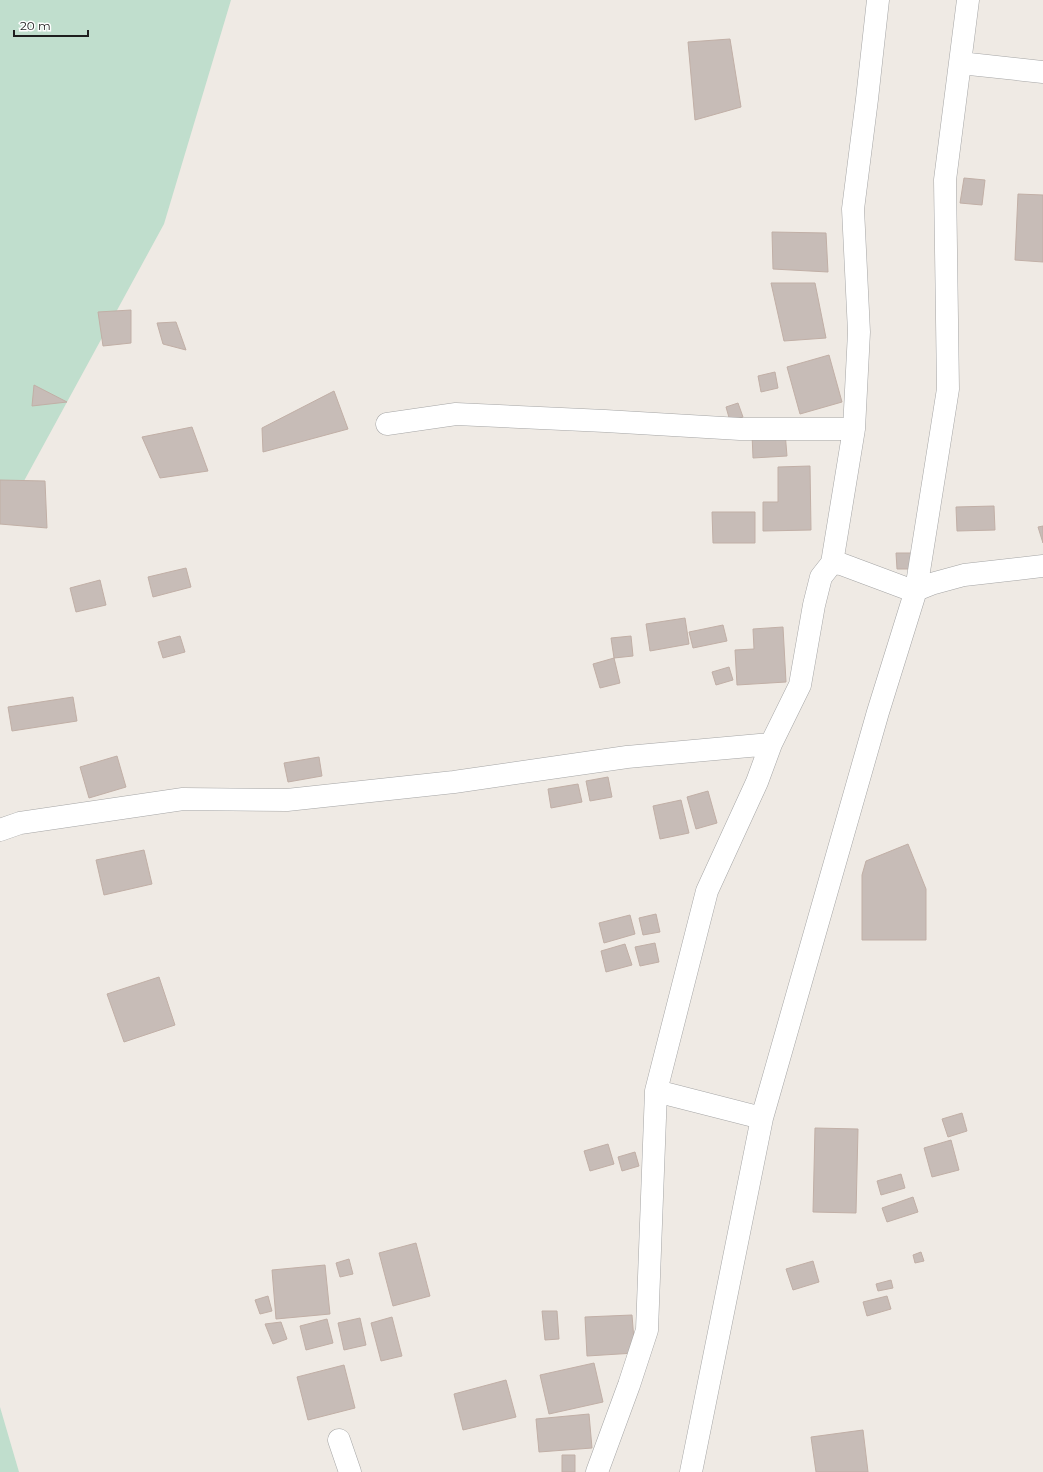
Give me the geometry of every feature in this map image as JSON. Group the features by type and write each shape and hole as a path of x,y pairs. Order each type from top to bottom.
{"street":[{"path":"597,1472 629,1385 647,1330 656,1091 706,891 757,782 771,744 800,685 814,605 821,577 836,564 854,428 859,332 853,208 878,0"},
{"path":"691,1472 754,1115 878,712 912,589 948,389 945,180 968,0"},
{"path":"960,63 1043,72"},
{"path":"387,424 456,414 605,420 740,429 854,428"},
{"path":"836,564 912,589 964,575 1043,566"},
{"path":"0,830 20,823 183,799 288,800 454,782 627,757 771,744"},
{"path":"656,1091 754,1115"},
{"path":"339,1440 350,1472"}],"green space":[{"path":"0,0 231,0 164,224 0,525"},
{"path":"0,1407 19,1472 0,1472"}],"building":[{"path":"730,39 741,107 695,120 688,42"},
{"path":"964,178 985,180 982,205 960,203"},
{"path":"1018,194 1043,195 1043,262 1015,260"},
{"path":"772,232 826,233 828,272 773,269"},
{"path":"771,283 815,283 826,338 784,341"},
{"path":"131,310 131,343 103,346 98,312"},
{"path":"176,322 186,350 163,344 157,323"},
{"path":"829,355 842,402 800,414 787,367"},
{"path":"775,372 778,388 761,392 758,376"},
{"path":"34,385 67,402 32,406"},
{"path":"334,391 348,429 263,452 262,428"},
{"path":"738,403 743,417 730,421 726,407"},
{"path":"192,427 208,471 160,478 142,437"},
{"path":"785,432 787,456 753,458 752,434"},
{"path":"810,466 811,530 763,531 763,502 778,502 778,467"},
{"path":"0,480 45,481 47,528 0,524"},
{"path":"994,506 995,530 957,531 956,507"},
{"path":"712,512 755,512 755,543 713,543"},
{"path":"1043,526 1043,543 1038,527"},
{"path":"896,553 915,553 915,569 897,569"},
{"path":"186,568 191,587 153,597 148,577"},
{"path":"100,580 106,605 76,612 70,588"},
{"path":"685,618 689,644 650,651 646,624"},
{"path":"723,625 727,641 693,648 689,632"},
{"path":"783,627 786,682 737,685 735,650 754,649 753,629"},
{"path":"180,636 185,652 163,658 158,642"},
{"path":"631,636 633,656 614,658 611,638"},
{"path":"614,658 620,683 600,688 593,664"},
{"path":"729,667 733,680 716,685 712,672"},
{"path":"73,697 77,721 12,731 8,707"},
{"path":"117,756 126,787 89,798 80,767"},
{"path":"319,757 322,776 288,782 284,763"},
{"path":"608,777 612,797 590,801 586,781"},
{"path":"578,784 582,802 551,808 548,789"},
{"path":"708,791 717,823 696,829 687,797"},
{"path":"681,800 689,833 660,839 653,806"},
{"path":"908,844 926,889 926,940 862,940 862,875 866,861"},
{"path":"144,850 152,884 104,895 96,860"},
{"path":"656,914 660,932 643,935 639,918"},
{"path":"630,915 635,934 604,943 599,923"},
{"path":"655,943 659,962 640,966 635,947"},
{"path":"625,944 632,965 606,972 601,951"},
{"path":"159,977 175,1025 124,1042 107,994"},
{"path":"962,1113 967,1131 948,1137 942,1119"},
{"path":"815,1128 858,1129 856,1213 813,1212"},
{"path":"951,1140 959,1170 932,1177 924,1148"},
{"path":"608,1144 614,1164 590,1171 584,1151"},
{"path":"635,1152 639,1166 622,1171 618,1157"},
{"path":"901,1174 905,1188 881,1195 877,1181"},
{"path":"913,1197 918,1212 887,1222 882,1208"},
{"path":"416,1243 430,1296 393,1306 379,1253"},
{"path":"921,1252 924,1261 915,1263 913,1255"},
{"path":"349,1259 353,1274 340,1277 336,1263"},
{"path":"813,1261 819,1282 793,1290 786,1269"},
{"path":"325,1265 330,1314 276,1319 272,1270"},
{"path":"891,1280 893,1288 878,1291 876,1284"},
{"path":"268,1296 272,1311 260,1314 255,1300"},
{"path":"887,1296 891,1309 867,1316 863,1302"},
{"path":"542,1311 557,1311 559,1339 545,1340"},
{"path":"632,1315 635,1353 587,1356 585,1317"},
{"path":"392,1317 402,1356 381,1361 371,1323"},
{"path":"360,1318 366,1345 344,1350 338,1323"},
{"path":"327,1319 333,1343 306,1350 300,1326"},
{"path":"281,1322 287,1339 273,1344 265,1324"},
{"path":"594,1363 603,1402 549,1414 540,1375"},
{"path":"344,1365 355,1408 308,1420 297,1377"},
{"path":"506,1380 516,1417 463,1430 454,1394"},
{"path":"589,1414 592,1448 539,1452 536,1419"},
{"path":"863,1430 868,1472 816,1472 811,1437"},
{"path":"562,1455 575,1455 575,1472 562,1472"}]}
